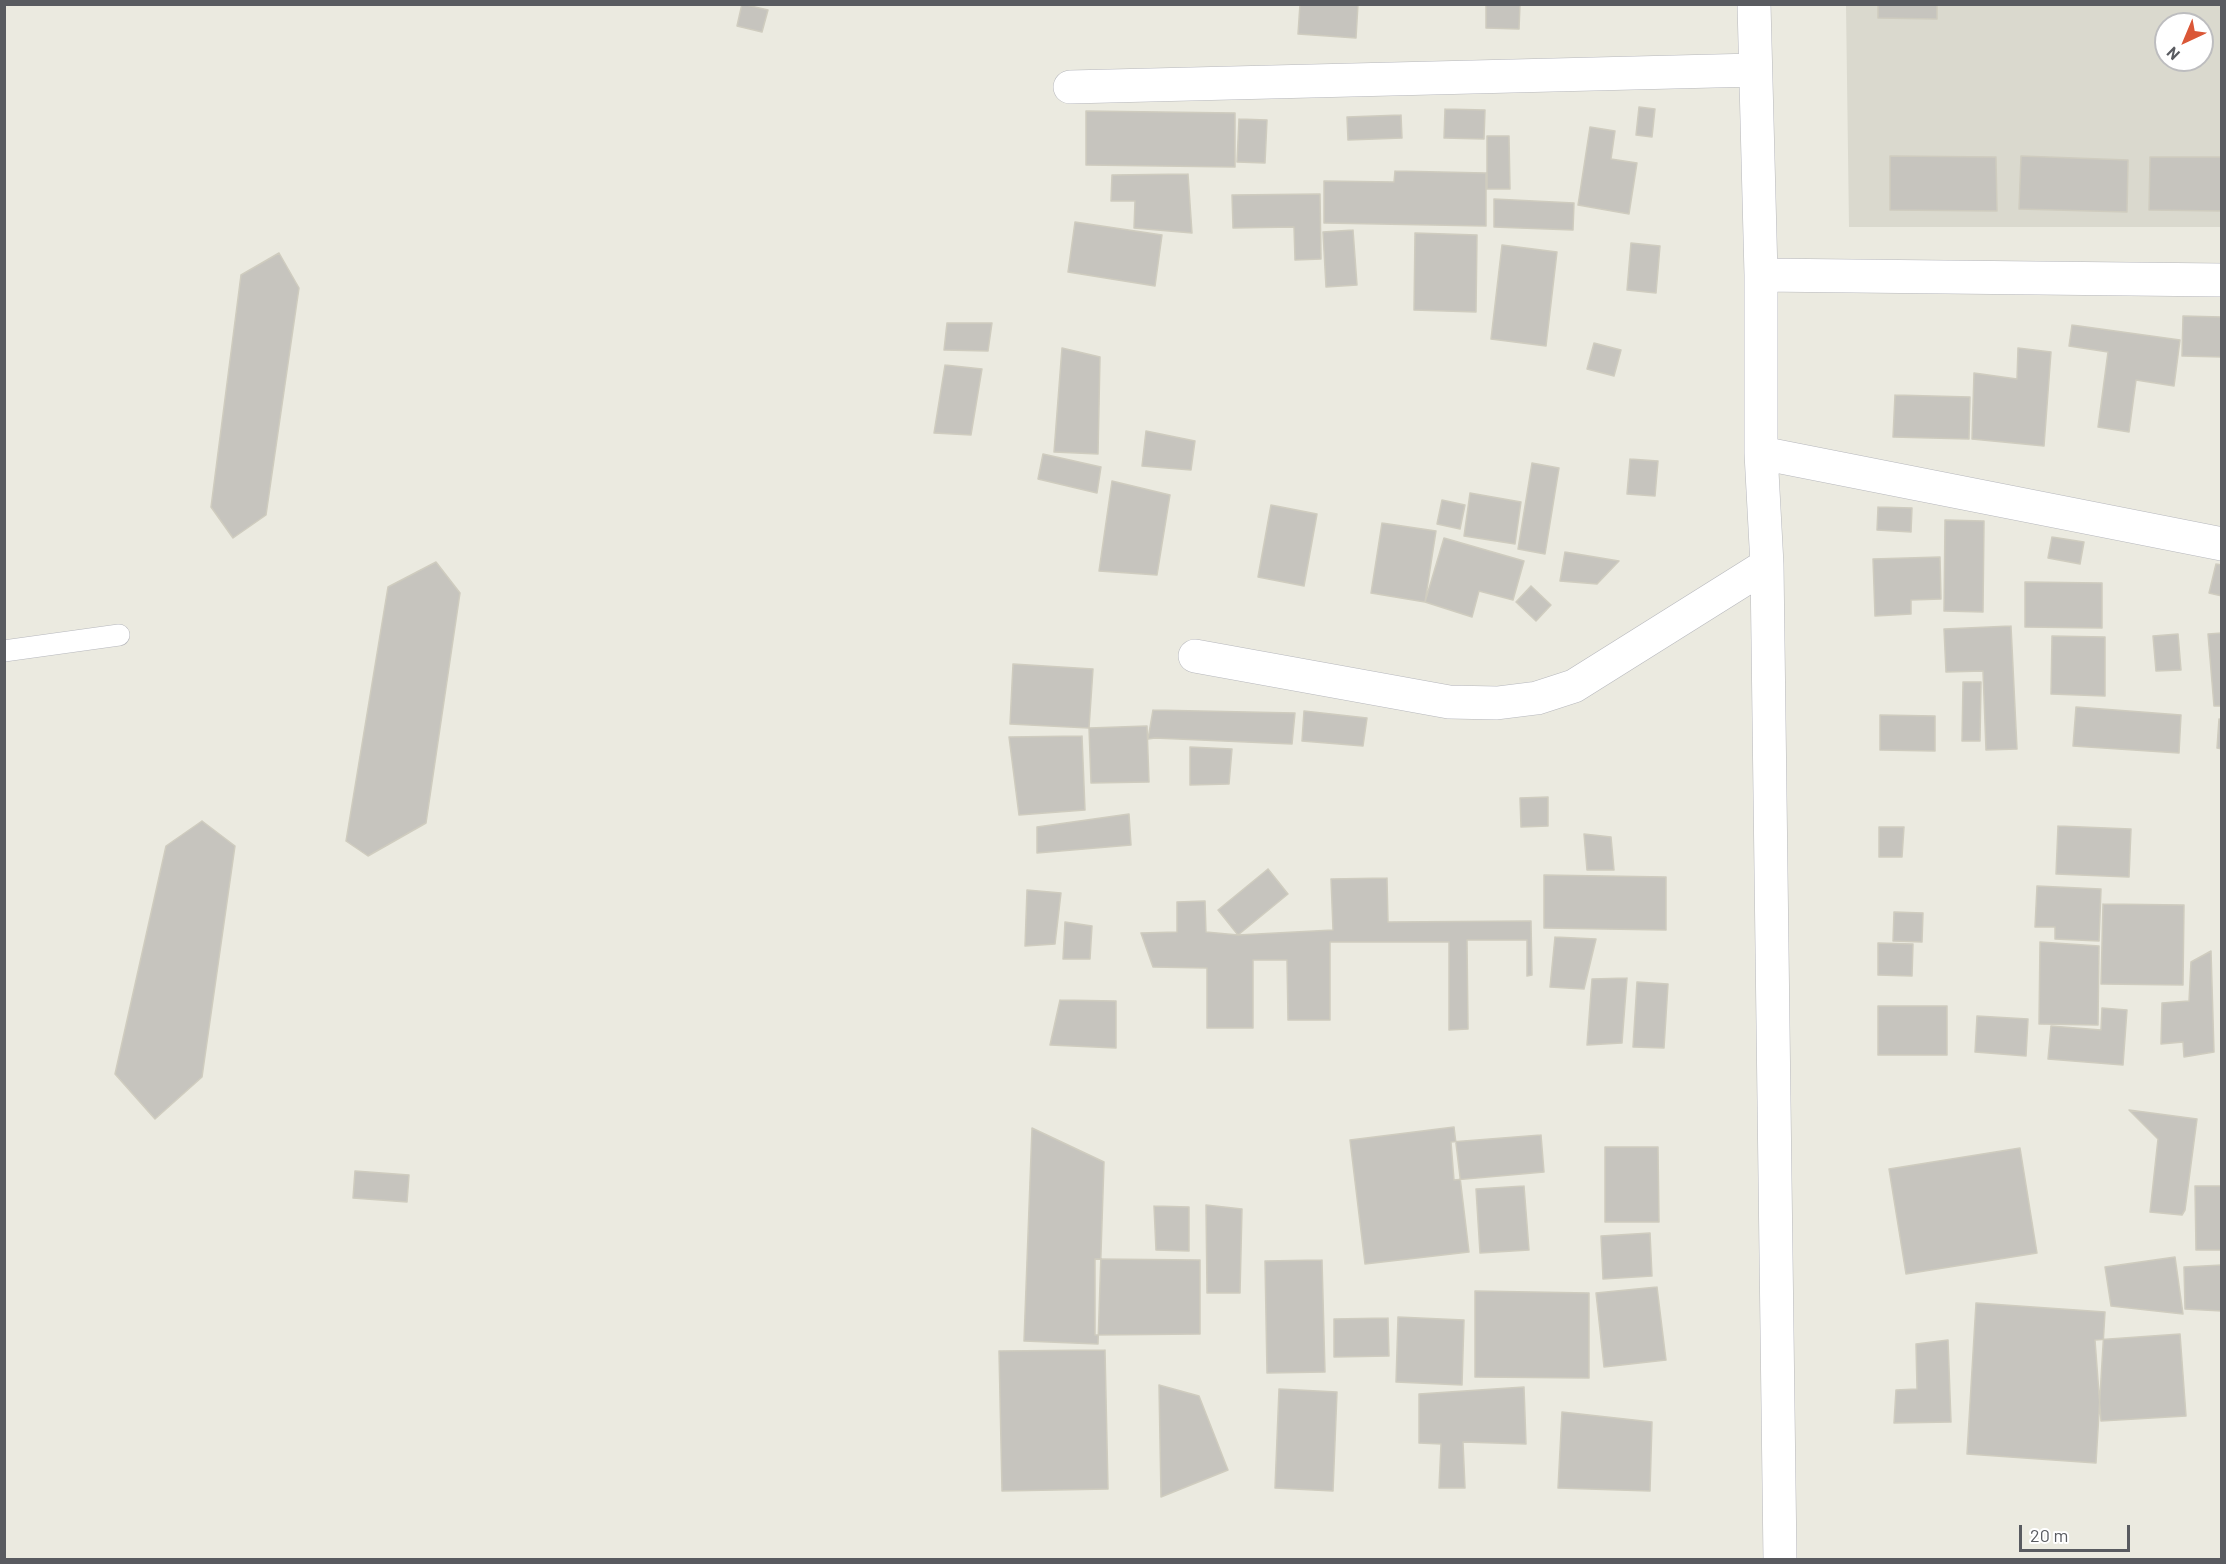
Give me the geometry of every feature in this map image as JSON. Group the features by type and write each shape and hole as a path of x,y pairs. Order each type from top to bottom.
{"street":[{"path":"1754,4 1761,275 1761,453 1767,565 1780,1560"},
{"path":"1070,87 1755,70"},
{"path":"1761,275 2222,280"},
{"path":"1761,453 2222,544"},
{"path":"1196,656 1449,702 1497,703 1537,698 1574,686 1767,565"}],"lane":[{"path":"4,651 119,635"}],"shaded area":[{"path":"1846,5 2221,5 2221,227 1849,227"}],"building":[{"path":"742,4 768,10 762,32 737,26"},
{"path":"1300,4 1358,4 1356,38 1298,34"},
{"path":"1486,4 1520,4 1519,29 1486,28"},
{"path":"1878,4 1937,4 1937,19 1878,18"},
{"path":"1639,107 1655,109 1652,137 1636,135"},
{"path":"1445,109 1485,110 1484,139 1444,138"},
{"path":"1086,111 1235,113 1235,167 1086,165"},
{"path":"1401,115 1402,138 1348,140 1347,117"},
{"path":"1239,119 1267,120 1265,163 1237,162"},
{"path":"1590,127 1615,131 1611,159 1637,163 1629,214 1578,205"},
{"path":"1487,136 1509,136 1510,189 1487,189"},
{"path":"1890,156 1996,157 1997,211 1890,210"},
{"path":"2021,156 2128,160 2127,212 2019,209"},
{"path":"2150,157 2222,157 2222,211 2149,210"},
{"path":"1395,171 1486,173 1486,226 1324,223 1324,181 1394,182"},
{"path":"1188,174 1192,233 1134,228 1135,201 1111,201 1112,175"},
{"path":"1320,194 1321,259 1295,260 1294,227 1233,228 1232,195"},
{"path":"1494,199 1574,203 1573,230 1494,227"},
{"path":"1075,222 1162,235 1155,286 1068,272"},
{"path":"1353,230 1357,285 1326,287 1323,232"},
{"path":"1415,233 1477,235 1476,312 1414,310"},
{"path":"1631,243 1660,246 1656,293 1627,290"},
{"path":"1502,245 1557,252 1546,346 1491,339"},
{"path":"279,253 299,288 266,515 233,538 211,507 241,275"},
{"path":"2183,316 2222,317 2222,357 2182,356"},
{"path":"947,323 992,323 988,351 944,350"},
{"path":"2072,325 2180,340 2174,386 2136,380 2129,432 2098,427 2108,352 2069,346"},
{"path":"1594,343 1621,350 1614,376 1587,369"},
{"path":"1062,348 1100,357 1098,454 1054,452"},
{"path":"2018,348 2051,352 2044,446 1972,439 1974,373 2017,379"},
{"path":"945,365 982,369 971,435 934,433"},
{"path":"1895,395 1970,397 1969,439 1893,437"},
{"path":"1146,431 1195,441 1191,470 1142,466"},
{"path":"1043,454 1101,467 1097,493 1038,479"},
{"path":"1630,459 1658,461 1655,496 1627,494"},
{"path":"1532,463 1559,468 1545,554 1518,549"},
{"path":"1112,481 1170,495 1157,575 1099,571"},
{"path":"1470,493 1521,502 1515,544 1464,536"},
{"path":"1442,500 1465,505 1460,529 1437,524"},
{"path":"1271,505 1317,514 1304,586 1258,577"},
{"path":"1878,507 1912,508 1911,532 1877,530"},
{"path":"1945,520 1984,521 1983,612 1944,611"},
{"path":"1382,523 1436,531 1425,602 1371,593"},
{"path":"2052,537 2084,542 2080,564 2048,558"},
{"path":"1444,538 1524,561 1513,600 1479,591 1472,617 1425,602"},
{"path":"1565,552 1619,561 1597,584 1560,581"},
{"path":"1940,557 1941,599 1911,600 1911,614 1875,616 1873,559"},
{"path":"436,562 460,593 426,823 368,856 346,841 388,587"},
{"path":"2216,564 2222,565 2222,596 2209,593"},
{"path":"2025,582 2102,583 2102,628 2025,627"},
{"path":"1531,586 1551,605 1536,621 1516,602"},
{"path":"2011,626 2017,749 1986,750 1983,671 1946,672 1944,629"},
{"path":"2222,633 2222,706 2214,706 2208,634"},
{"path":"2178,634 2181,670 2156,671 2153,636"},
{"path":"2052,636 2105,637 2105,696 2051,694"},
{"path":"1013,664 1093,669 1089,728 1010,724"},
{"path":"1963,682 1981,682 1980,741 1962,741"},
{"path":"2076,707 2181,715 2179,753 2073,746"},
{"path":"1153,710 1295,713 1292,744 1148,739"},
{"path":"1304,711 1367,718 1363,746 1302,741"},
{"path":"1880,715 1935,716 1935,751 1880,750"},
{"path":"2219,719 2222,720 2222,749 2217,748"},
{"path":"1147,726 1149,782 1091,783 1089,728"},
{"path":"1082,736 1085,810 1019,815 1009,737"},
{"path":"1190,747 1232,749 1229,784 1190,785"},
{"path":"1548,797 1548,826 1521,827 1520,798"},
{"path":"1129,814 1131,845 1037,853 1037,827"},
{"path":"202,821 235,846 202,1077 155,1119 115,1074 166,846"},
{"path":"2058,826 2131,829 2129,877 2056,874"},
{"path":"1879,827 1904,827 1902,857 1879,857"},
{"path":"1584,834 1611,837 1614,870 1587,870"},
{"path":"1268,869 1288,894 1238,935 1218,910"},
{"path":"1544,875 1666,877 1666,930 1544,928"},
{"path":"1387,878 1388,922 1531,921 1532,975 1527,976 1527,940 1467,940 1468,1029 1449,1030 1449,942 1330,942 1330,1020 1288,1020 1287,960 1253,960 1253,1028 1207,1028 1207,968 1153,967 1141,933 1177,932 1177,902 1205,901 1206,932 1238,935 1333,930 1331,879"},
{"path":"2037,886 2101,889 2099,941 2055,939 2055,927 2035,927"},
{"path":"1027,890 1061,893 1055,944 1025,946"},
{"path":"2103,904 2184,905 2183,985 2101,984"},
{"path":"1894,912 1923,913 1922,942 1893,941"},
{"path":"1065,922 1092,926 1090,959 1063,959"},
{"path":"1555,937 1596,939 1584,989 1550,987"},
{"path":"2040,942 2099,946 2098,1025 2039,1024"},
{"path":"1878,943 1913,944 1912,976 1878,975"},
{"path":"2211,951 2214,1052 2184,1057 2183,1042 2161,1044 2162,1003 2189,1001 2191,962"},
{"path":"1627,978 1622,1043 1587,1045 1592,979"},
{"path":"1637,982 1668,984 1664,1048 1633,1047"},
{"path":"1060,1000 1116,1001 1116,1048 1050,1045"},
{"path":"1878,1006 1947,1006 1947,1055 1878,1055"},
{"path":"2102,1008 2127,1010 2123,1065 2048,1059 2051,1026 2101,1030"},
{"path":"1977,1016 2028,1019 2026,1056 1975,1052"},
{"path":"2129,1110 2197,1119 2185,1210 2182,1215 2150,1212 2158,1139"},
{"path":"1454,1127 1469,1252 1365,1264 1350,1140"},
{"path":"1032,1128 1104,1162 1098,1344 1024,1341"},
{"path":"1541,1135 1544,1172 1454,1180 1451,1142"},
{"path":"1605,1147 1658,1147 1659,1222 1605,1222"},
{"path":"2020,1148 2037,1253 1906,1274 1889,1169"},
{"path":"355,1171 409,1175 407,1202 353,1198"},
{"path":"1524,1186 1529,1250 1480,1253 1476,1189"},
{"path":"2195,1186 2222,1186 2222,1250 2196,1250"},
{"path":"1206,1205 1242,1209 1240,1293 1207,1293"},
{"path":"1154,1206 1189,1207 1189,1251 1156,1250"},
{"path":"1650,1233 1652,1276 1603,1279 1601,1236"},
{"path":"2175,1257 2183,1314 2111,1306 2105,1267"},
{"path":"1095,1259 1200,1260 1200,1334 1095,1335"},
{"path":"1322,1260 1325,1372 1267,1373 1265,1261"},
{"path":"2222,1265 2222,1311 2185,1309 2184,1267"},
{"path":"1657,1287 1666,1360 1604,1367 1596,1293"},
{"path":"1475,1291 1589,1293 1589,1378 1475,1377"},
{"path":"1976,1303 2105,1312 2096,1463 1967,1454"},
{"path":"1398,1317 1464,1320 1462,1385 1396,1382"},
{"path":"1388,1318 1389,1356 1334,1357 1334,1319"},
{"path":"2180,1334 2186,1416 2101,1421 2095,1340"},
{"path":"1948,1340 1951,1422 1894,1423 1896,1390 1917,1389 1916,1344"},
{"path":"1105,1350 1108,1489 1002,1491 999,1351"},
{"path":"1159,1385 1199,1396 1228,1470 1161,1497"},
{"path":"1524,1387 1526,1444 1463,1442 1465,1488 1439,1488 1441,1444 1419,1443 1419,1394"},
{"path":"1279,1389 1337,1392 1333,1491 1275,1488"},
{"path":"1562,1412 1652,1422 1650,1491 1558,1488"}]}
